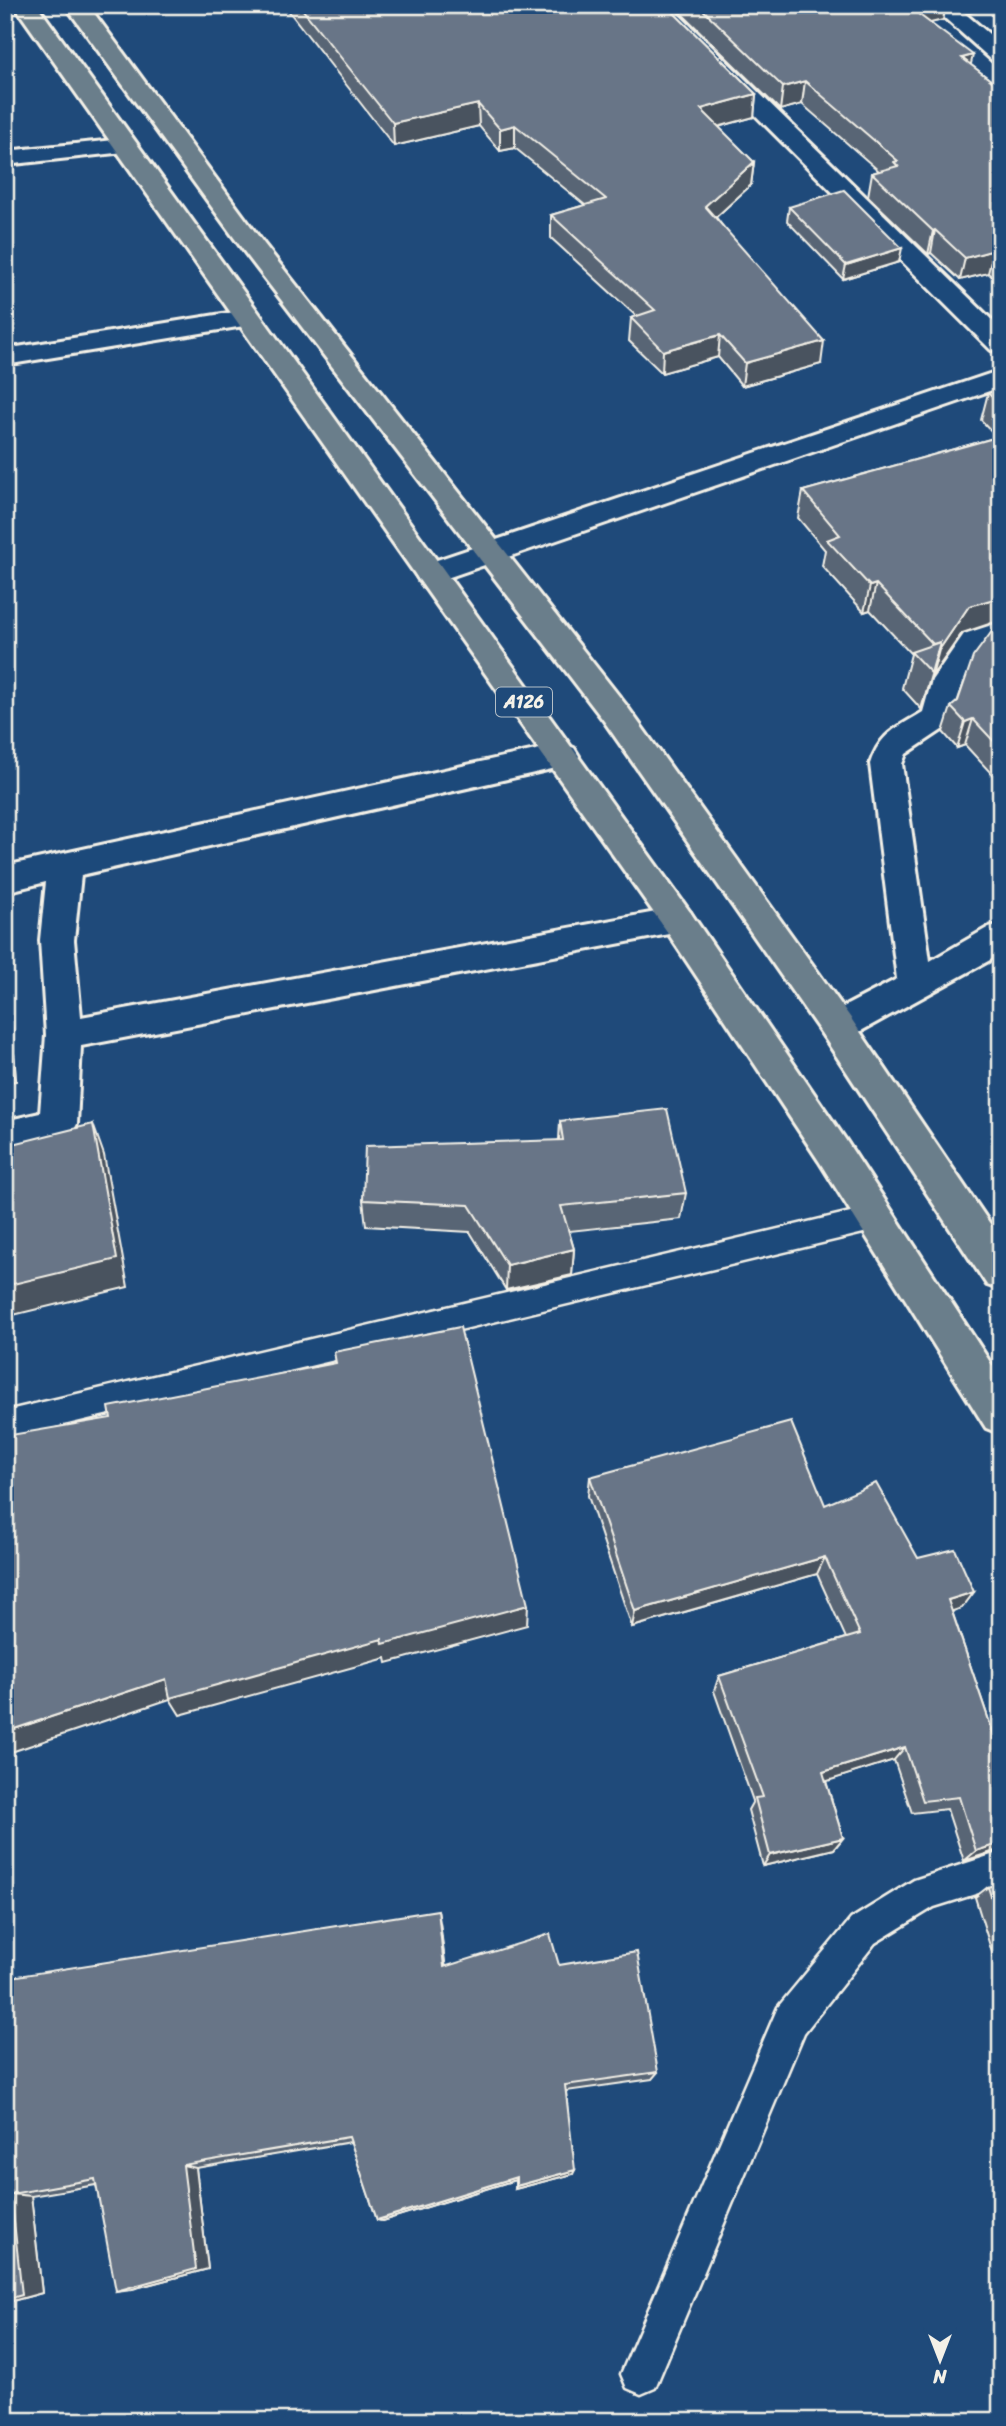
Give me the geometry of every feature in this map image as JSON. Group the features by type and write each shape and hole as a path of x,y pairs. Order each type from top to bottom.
{"highway":[{"name":"A126","path":"25,5 678,921 876,1218 1001,1415"},
{"path":"76,5 255,249 615,713 837,1027 1001,1273"}],"street":[{"path":"656,5 1001,344"},
{"path":"941,5 1001,56"},
{"path":"5,158 125,146"},
{"path":"5,357 247,318"},
{"path":"430,573 1001,377"},
{"path":"916,986 886,764 892,747 937,718 948,680 975,642 1001,632"},
{"path":"5,879 563,757"},
{"path":"5,1137 58,1124 64,1035 57,940 65,864"},
{"path":"64,1035 678,921"},
{"path":"837,1027 1001,937"}],"lane":[{"path":"5,1425 876,1218"},
{"path":"641,2374 792,2020 863,1931 926,1892 1001,1869"}],"building":[{"path":"299,5 666,5 756,94 701,109 754,162 705,206 824,341 745,363 720,335 663,351 631,318 655,310 551,215 606,199 515,125 500,129 478,104 393,123"},
{"path":"698,5 914,5 909,7 973,55 962,58 1001,88 1001,256 994,250 965,258 872,173 898,166 894,162 898,161 805,81 783,87"},
{"path":"844,190 902,248 846,265 789,207"},
{"path":"1001,390 1001,406 988,393"},
{"path":"1001,436 1001,597 969,606 939,650 940,642 933,644 876,584 870,586 827,540 840,535 803,491"},
{"path":"1001,624 1001,749 973,719 965,722 951,707 958,701 973,657 996,626"},
{"path":"940,642 931,673 911,652"},
{"path":"667,1109 686,1193 561,1206 574,1249 507,1265 469,1205 363,1200 365,1146 563,1140 560,1121"},
{"path":"93,1124 117,1259 5,1286 5,1146"},
{"path":"460,1327 528,1605 383,1644 382,1639 170,1698 166,1679 5,1732 5,1436 111,1418 109,1407 336,1363 334,1352"},
{"path":"791,1422 825,1505 876,1483 918,1558 955,1549 974,1592 948,1600 1001,1756 1001,1843 976,1851 959,1797 923,1801 905,1747 823,1772 843,1838 770,1855 755,1798 763,1797 719,1676 860,1634 825,1557 635,1611 590,1477"},
{"path":"1001,1883 1001,1928 988,1887"},
{"path":"438,1910 444,1967 550,1934 559,1965 637,1952 658,2072 565,2085 575,2170 516,2186 516,2177 377,2220 349,2137 183,2165 196,2269 116,2291 95,2179 11,2194 22,2295 5,2300 5,1978"}]}
